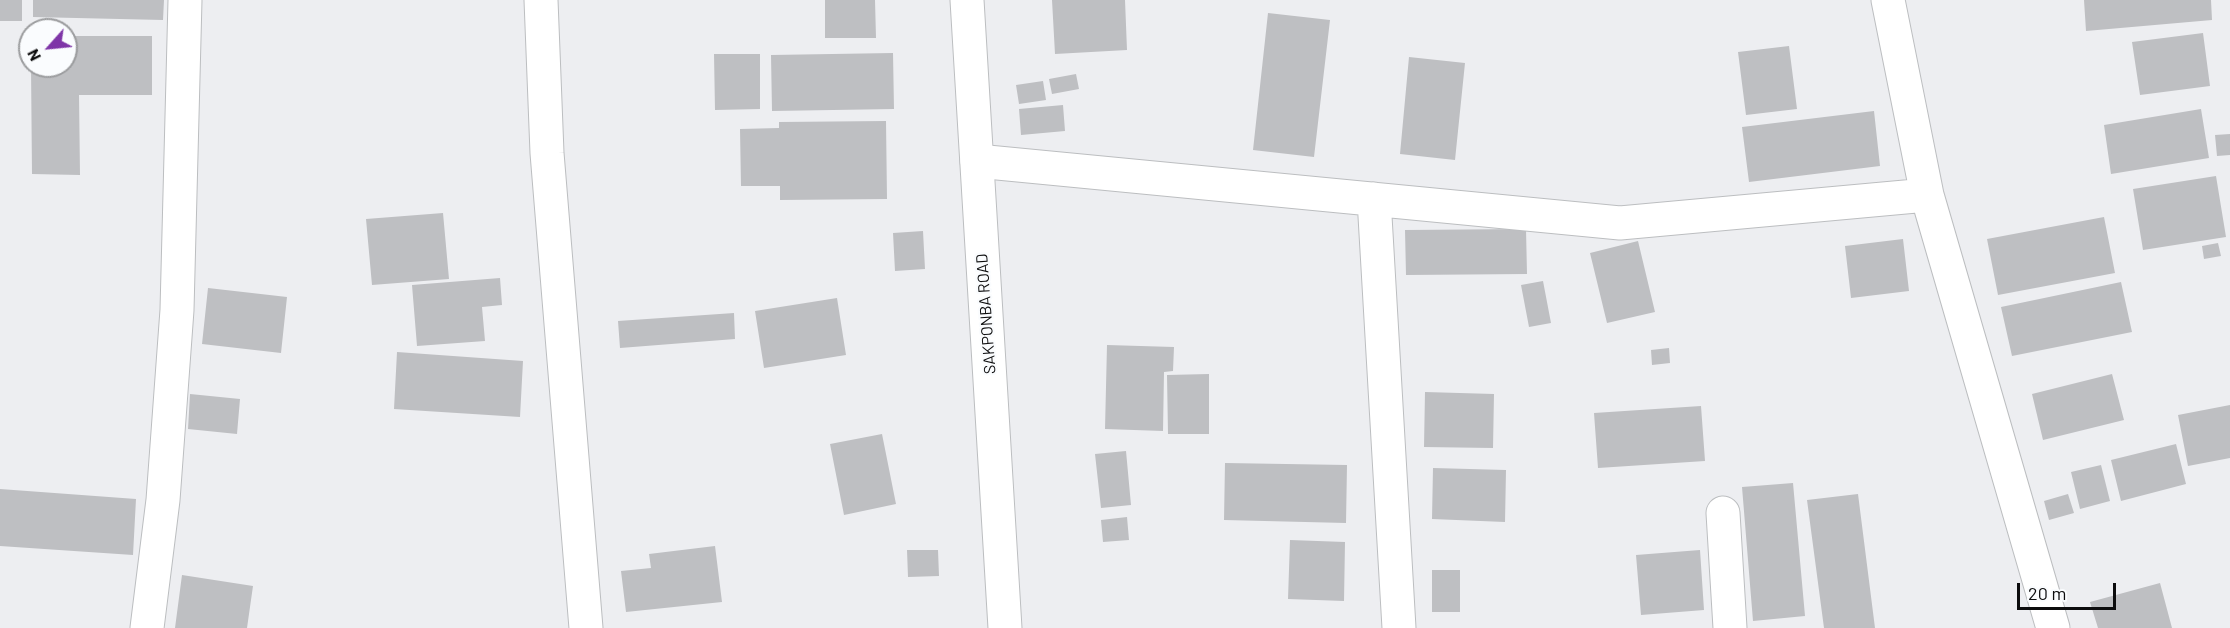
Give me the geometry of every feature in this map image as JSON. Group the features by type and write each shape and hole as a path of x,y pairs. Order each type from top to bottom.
{"street":[{"path":"147,628 163,500 177,310 185,0"},
{"path":"541,0 547,153 586,628"},
{"name":"SAKPONBA ROAD","path":"967,0 1005,628"},
{"path":"1888,0 1927,195 2053,628"},
{"path":"977,161 1620,223 1927,195"},
{"path":"1374,199 1399,628"},
{"path":"1723,513 1730,628"}],"building":[{"path":"0,0 22,0 22,18 18,18 18,21 0,21"},
{"path":"33,0 164,0 163,20 33,17"},
{"path":"825,0 875,0 876,38 825,38"},
{"path":"1052,0 1125,0 1127,50 1055,54"},
{"path":"2084,0 2211,0 2212,20 2086,31"},
{"path":"1268,13 1330,20 1314,157 1253,150"},
{"path":"2203,33 2210,86 2140,95 2132,42"},
{"path":"78,36 152,36 152,95 79,95 80,175 32,174 31,78 78,78"},
{"path":"1789,46 1797,109 1746,115 1738,52"},
{"path":"893,53 894,109 772,111 771,55"},
{"path":"714,54 760,54 760,109 715,110"},
{"path":"1409,57 1465,63 1455,160 1400,154"},
{"path":"1076,74 1079,89 1052,94 1049,79"},
{"path":"1043,81 1046,100 1019,104 1016,85"},
{"path":"1063,105 1065,131 1021,135 1019,109"},
{"path":"2201,109 2209,158 2111,174 2104,125"},
{"path":"1874,111 1880,166 1749,182 1742,127"},
{"path":"886,121 887,199 780,200 780,186 741,186 740,129 779,128 779,122"},
{"path":"2230,134 2230,155 2217,156 2215,135"},
{"path":"2216,176 2226,237 2143,250 2133,189"},
{"path":"443,213 449,279 372,285 366,219"},
{"path":"2104,217 2115,273 1998,295 1987,239"},
{"path":"1526,229 1527,274 1406,275 1405,230"},
{"path":"923,231 925,269 895,271 893,233"},
{"path":"1903,239 1909,291 1851,298 1845,246"},
{"path":"1638,241 1655,312 1607,323 1590,253"},
{"path":"2218,243 2221,256 2204,259 2202,246"},
{"path":"500,278 502,305 482,307 485,341 417,346 412,285"},
{"path":"1543,281 1551,323 1529,327 1521,285"},
{"path":"2121,282 2132,332 2012,356 2001,307"},
{"path":"208,288 287,297 281,353 202,344"},
{"path":"837,298 846,355 764,368 755,311"},
{"path":"734,313 735,339 620,348 618,321"},
{"path":"1107,345 1174,347 1173,371 1164,372 1163,431 1105,429"},
{"path":"1669,348 1670,363 1652,365 1651,350"},
{"path":"397,352 523,361 520,417 394,409"},
{"path":"1209,374 1209,434 1168,434 1167,375"},
{"path":"2112,374 2124,420 2043,440 2032,394"},
{"path":"1425,392 1494,394 1493,448 1424,447"},
{"path":"190,394 240,399 237,434 188,429"},
{"path":"2230,405 2230,458 2188,466 2178,415"},
{"path":"1701,406 1705,461 1598,468 1594,413"},
{"path":"882,434 896,504 844,515 830,444"},
{"path":"2176,444 2186,484 2121,501 2111,460"},
{"path":"1126,451 1131,505 1101,508 1095,454"},
{"path":"1225,463 1347,465 1346,523 1224,520"},
{"path":"2101,465 2110,501 2080,509 2071,472"},
{"path":"1433,468 1506,470 1505,522 1432,519"},
{"path":"1793,483 1805,616 1753,621 1742,487"},
{"path":"0,489 136,499 133,555 0,546"},
{"path":"1858,494 1875,628 1824,628 1807,500"},
{"path":"2068,494 2074,513 2049,520 2044,501"},
{"path":"1127,517 1129,540 1103,542 1101,520"},
{"path":"1290,540 1345,542 1344,601 1288,599"},
{"path":"715,546 722,602 626,612 621,571 651,568 649,554"},
{"path":"907,550 938,550 939,576 908,577"},
{"path":"1700,550 1704,610 1641,615 1636,555"},
{"path":"1432,570 1460,570 1460,612 1432,612"},
{"path":"182,575 253,586 247,628 175,628"},
{"path":"2160,583 2172,628 2098,628 2090,602"}]}
